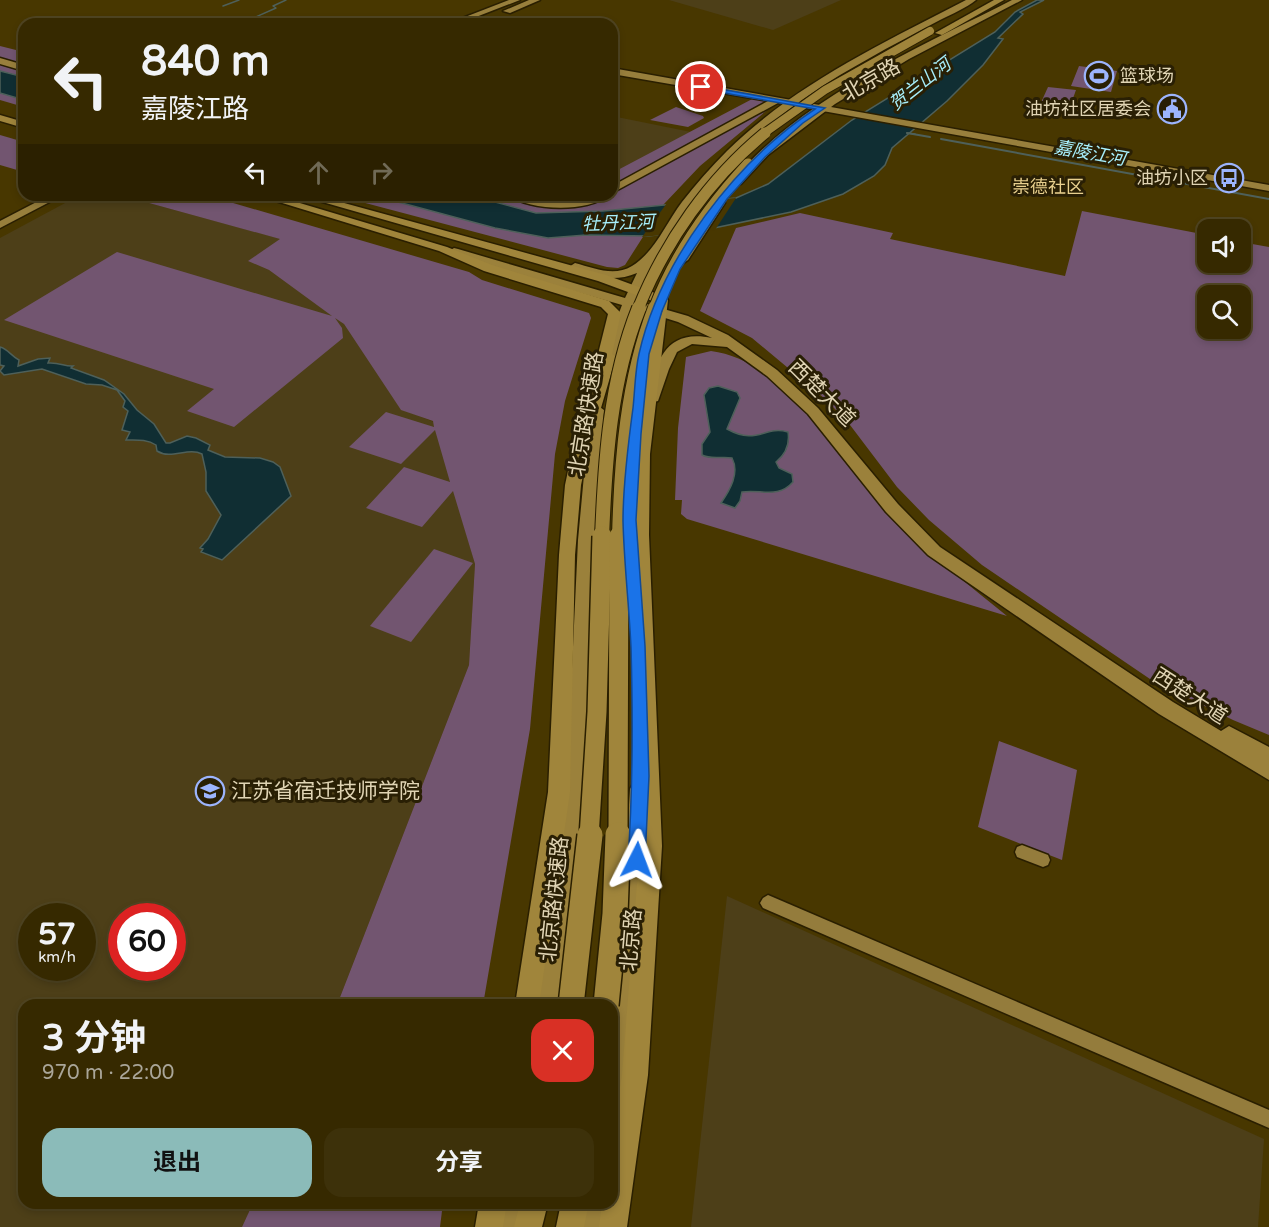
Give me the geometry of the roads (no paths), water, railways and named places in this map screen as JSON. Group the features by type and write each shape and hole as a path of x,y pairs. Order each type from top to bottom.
{"highway":[{"name":"北京路快速路","path":"607,999 616,903 623,470 634,386 643,345 659,296 675,262 738,174 798,117 986,0"},
{"name":"北京路快速路","path":"572,999 588,863 600,602 601,516 606,452 626,345 647,288 670,246 712,186 758,137 797,107 935,32 1000,0"},
{"path":"986,16 1012,0"},
{"path":"0,108 18,113"},
{"path":"0,118 18,123"},
{"name":"西楚大道","path":"281,201 443,249"},
{"name":"西楚大道","path":"324,201 602,278 636,289 661,308"},
{"path":"443,249 488,268 611,307 615,313 573,485 567,555 559,792 528,999"},
{"path":"618,1192 635,1075 651,846 641,535 642,454 661,308"},
{"path":"585,438 609,357"},
{"path":"489,1227 492,1209"},
{"path":"528,1227 532,1209"},
{"path":"570,1227 574,1209"},
{"path":"613,1227 616,1209"}],"main road":[{"name":"北京路","path":"550,999 576,818 590,478 595,426 609,357 629,303 653,254 689,200 738,147 765,123 847,67 972,0"},
{"name":"北京路","path":"618,1045 632,944 641,776 630,509 644,354 661,308 676,269 723,197 762,155 821,108 1018,0"},
{"path":"456,238 615,276 636,272 653,254"},
{"name":"西楚大道","path":"443,249 629,303 661,308 736,338 779,370 833,422 870,472 911,516 961,559 1165,698 1269,757"},
{"name":"西楚大道","path":"661,308 702,327 772,373 813,411 892,508 934,551 1246,759"},
{"path":"647,417 664,361 675,346 684,341 695,340 733,346"},
{"path":"508,1227 512,1209"},
{"path":"586,1227 589,1209"}],"street":[{"path":"468,18 516,0"},
{"path":"487,18 536,0"},
{"path":"0,62 18,66"},
{"path":"618,72 1269,188"},
{"path":"618,187 777,100"},
{"path":"0,215 27,201"},
{"path":"0,225 46,201"},
{"path":"543,201 567,206 586,204 592,201"},
{"path":"1230,735 1269,745"},
{"path":"1246,759 1269,774"},
{"path":"1022,852 1043,860"},
{"path":"768,903 1269,1119"}],"water":[{"path":"1037,0 1044,0 1020,12 1023,14 998,38 1003,39 983,65 947,101 892,148 885,165 874,176 843,194 791,212 714,228 648,236 586,235 548,238 495,228 394,201 491,201 536,213 603,211 736,198 768,184 852,120 995,32 1015,12"},
{"path":"0,71 18,76 18,98 0,93"},
{"path":"0,347 19,360 18,366 38,359 50,358 48,363 73,366 71,368 104,380 124,394 137,410 154,424 166,443 187,436 210,445 208,450 225,457 260,458 273,462 280,467 291,496 222,560 201,552 203,549 200,548 208,539 221,515 206,491 206,472 202,454 197,452 162,453 157,451 156,445 149,442 126,440 130,432 122,430 128,411 123,407 125,401 117,390 102,385 86,384 42,369 4,375 0,371 4,366 0,365"},
{"path":"718,386 737,392 740,398 727,429 746,436 773,431 788,432 786,449 776,462 779,468 792,474 793,482 775,492 742,492 735,508 721,503 731,487 734,475 732,458 702,455 702,444 710,432 704,395 709,388"}],"waterway":[{"path":"223,6 239,0"},
{"path":"254,18 276,8 273,6 286,0"},
{"name":"嘉陵江河","path":"915,134 907,133 930,137"},
{"name":"嘉陵江河","path":"941,139 1269,199"}],"place":[{"name":"篮球场","path":"1099,76"},
{"name":"油坊社区居委会","path":"1172,109"},
{"name":"油坊小区","path":"1229,178"},
{"name":"江苏省宿迁技师学院","path":"210,791"}],"district":[{"name":"崇德社区","path":"1048,187"}],"water label":[{"name":"贺兰山河","path":"920,84"},
{"name":"牡丹江河","path":"618,223"}]}
